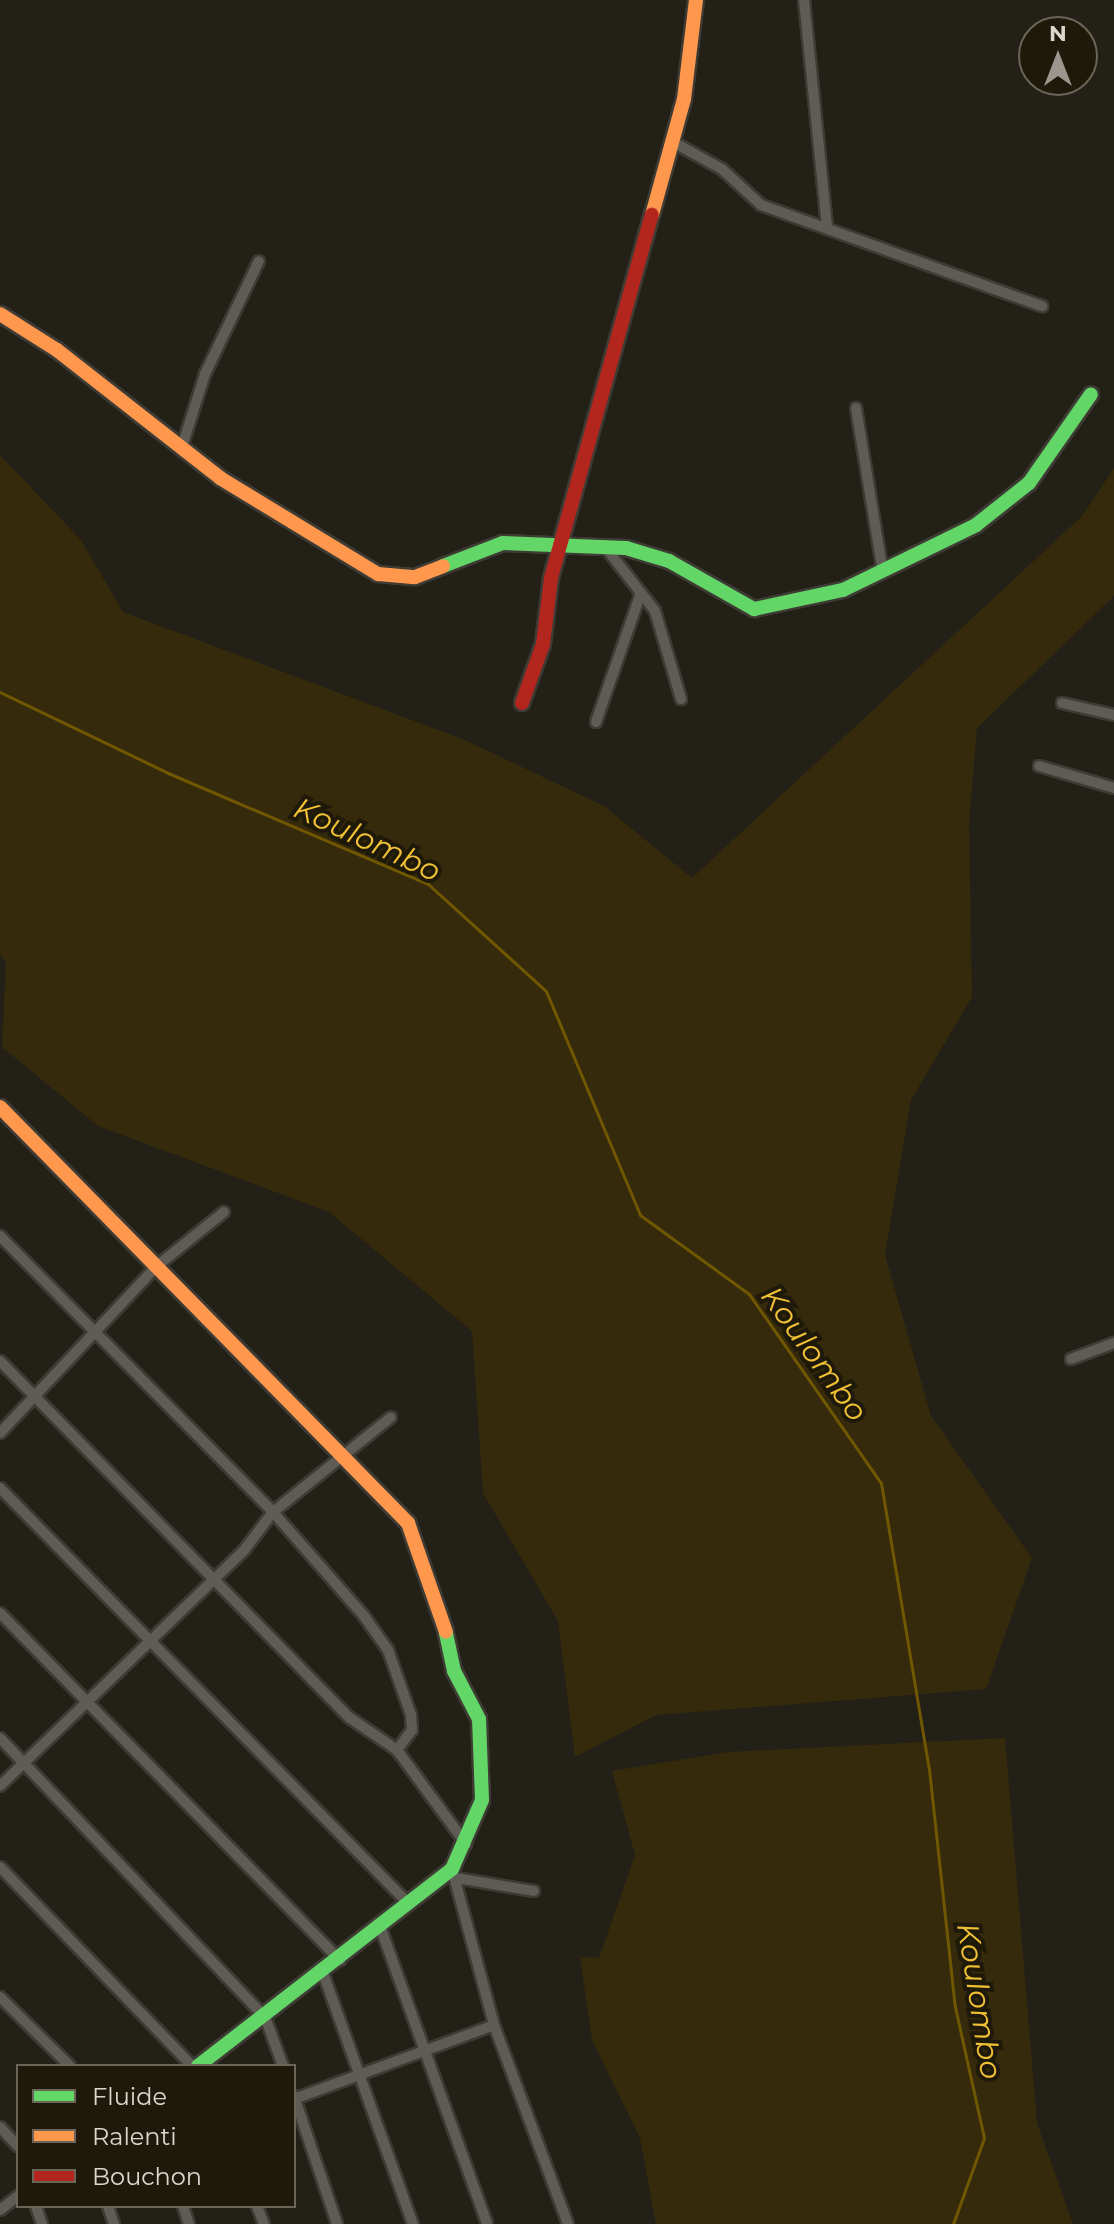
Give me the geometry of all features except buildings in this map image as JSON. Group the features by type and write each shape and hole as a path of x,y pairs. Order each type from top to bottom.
{"street":[{"path":"522,703 543,644 561,544 673,142 696,0"},
{"path":"804,0 827,226"},
{"path":"673,142 722,169 761,205 827,226 1042,306"},
{"path":"181,450 205,374 259,261"},
{"path":"0,314 57,350 181,450 315,540 389,578 415,577 486,546 561,544 604,547 659,557 754,609 832,593 883,572 976,525 1029,483 1071,431 1091,394"},
{"path":"856,408 883,572"},
{"path":"604,547 641,593 663,630 681,699"},
{"path":"596,722 641,593"},
{"path":"1062,703 1114,715"},
{"path":"1039,766 1114,788"},
{"path":"0,1107 339,1454 395,1507 422,1547 454,1671 479,1719 482,1800 454,1873 408,1903 381,1929 201,2064"},
{"path":"0,1433 96,1335 157,1266 224,1212"},
{"path":"0,1236 273,1512 388,1650 411,1715 412,1730 397,1750"},
{"path":"1071,1359 1114,1343"},
{"path":"0,1361 350,1718 397,1750 466,1844"},
{"path":"0,1786 214,1579 273,1512 339,1454 391,1417"},
{"path":"0,1488 153,1638 408,1903"},
{"path":"0,1613 341,1960"},
{"path":"0,1738 265,2017 282,2064"},
{"path":"0,1867 199,2064"},
{"path":"454,1873 534,1891"},
{"path":"454,1873 494,2025 568,2224"},
{"path":"381,1929 427,2049 487,2224"},
{"path":"323,1973 413,2224"},
{"path":"0,1997 68,2064"},
{"path":"296,2097 494,2025"},
{"path":"296,2104 337,2224"},
{"path":"0,2127 16,2144"},
{"path":"0,2210 16,2198"}],"shaded area":[{"path":"0,455 81,540 123,612 465,740 604,806 692,878 1082,516 1114,468 1114,596 977,728 969,824 972,997 911,1100 885,1255 931,1416 1032,1558 986,1689 656,1715 575,1757 558,1621 483,1493 472,1331 329,1212 98,1126 2,1047 6,962 0,955"},
{"path":"1005,1738 1037,2123 1073,2224 656,2224 640,2138 592,2040 580,1957 599,1958 635,1855 612,1771 728,1752"}],"waterway":[{"name":"Koulombo","path":"0,692 168,773 428,884 546,991 640,1215 749,1294 881,1483 929,1769 955,2007 984,2138 953,2224"}],"traffic: fast":[{"path":"443,566 503,543 626,548 669,561 754,609 843,590 976,525 1029,483 1091,394"},
{"path":"201,2064 452,1869 482,1800 479,1719 454,1671 446,1632"}],"traffic: slow":[{"path":"652,215 684,99 696,0"},
{"path":"0,314 57,350 220,478 378,574 415,577 443,566"},
{"path":"0,1107 408,1523 446,1632"}],"traffic: jam":[{"path":"522,703 543,644 551,578 652,215"}]}
